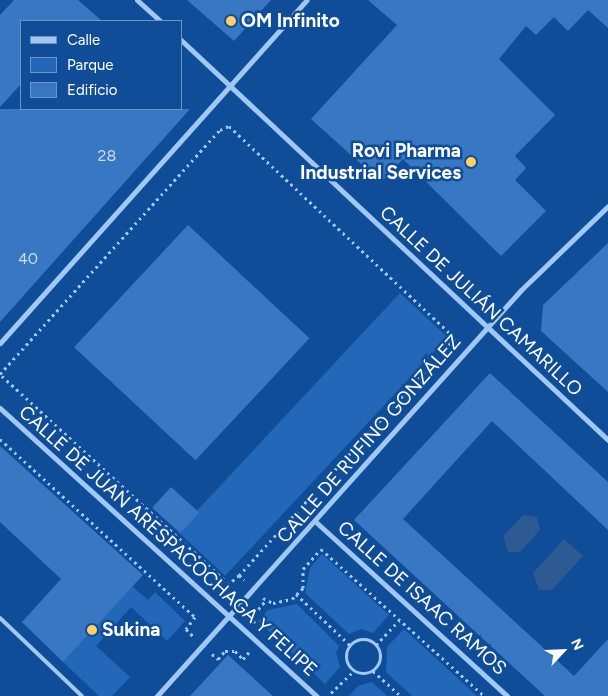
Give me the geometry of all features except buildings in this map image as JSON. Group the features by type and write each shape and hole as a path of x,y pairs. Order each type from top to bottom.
{"street":[{"path":"137,0 159,20"},
{"path":"0,343 307,0"},
{"name":"CALLE DE JULIÁN CAMARILLO","path":"182,41 608,440"},
{"name":"CALLE DE RUFINO GONZÁLEZ","path":"157,696 317,523 488,328 608,206"},
{"name":"CALLE DE JUAN ARESPACOCHAGA Y FELIPE","path":"0,408 316,696"},
{"name":"CALLE DE ISAAC RAMOS","path":"317,523 507,696"}],"lane":[{"path":"0,618 82,696"}],"path":[{"path":"239,575 229,584 0,374 224,126 455,338 301,506"},
{"path":"0,439 180,604"},
{"path":"266,600 282,602 303,588 303,569 321,549 484,696"},
{"path":"296,594 350,645"},
{"path":"376,645 399,620"},
{"path":"350,645 366,640 376,645 380,661 373,670"},
{"path":"350,645 347,661 354,670"},
{"path":"334,696 331,693 354,670 373,670 400,696"}],"green space":[{"path":"400,293 448,337 225,576 178,531"},
{"path":"322,554 389,615 373,633 362,629 349,634 305,593 310,568"},
{"path":"132,586 148,600 155,592 185,621 167,641 131,607 96,646 130,677 112,696 99,696 63,662"},
{"path":"297,604 339,646 336,653 340,667 325,684 258,621 268,610"},
{"path":"404,629 477,696 412,696 386,672 387,647"},
{"path":"372,682 387,696 349,696 358,686"}],"shaded area":[{"path":"523,515 537,517 540,530 520,552 508,552 503,536"},
{"path":"564,539 583,556 552,590 539,590 533,573"}],"place":[{"name":"OM Infinito","path":"231,21"},
{"name":"Rovi Pharma Industrial Services","path":"471,162"},
{"name":"Sukina","path":"92,630"}]}
